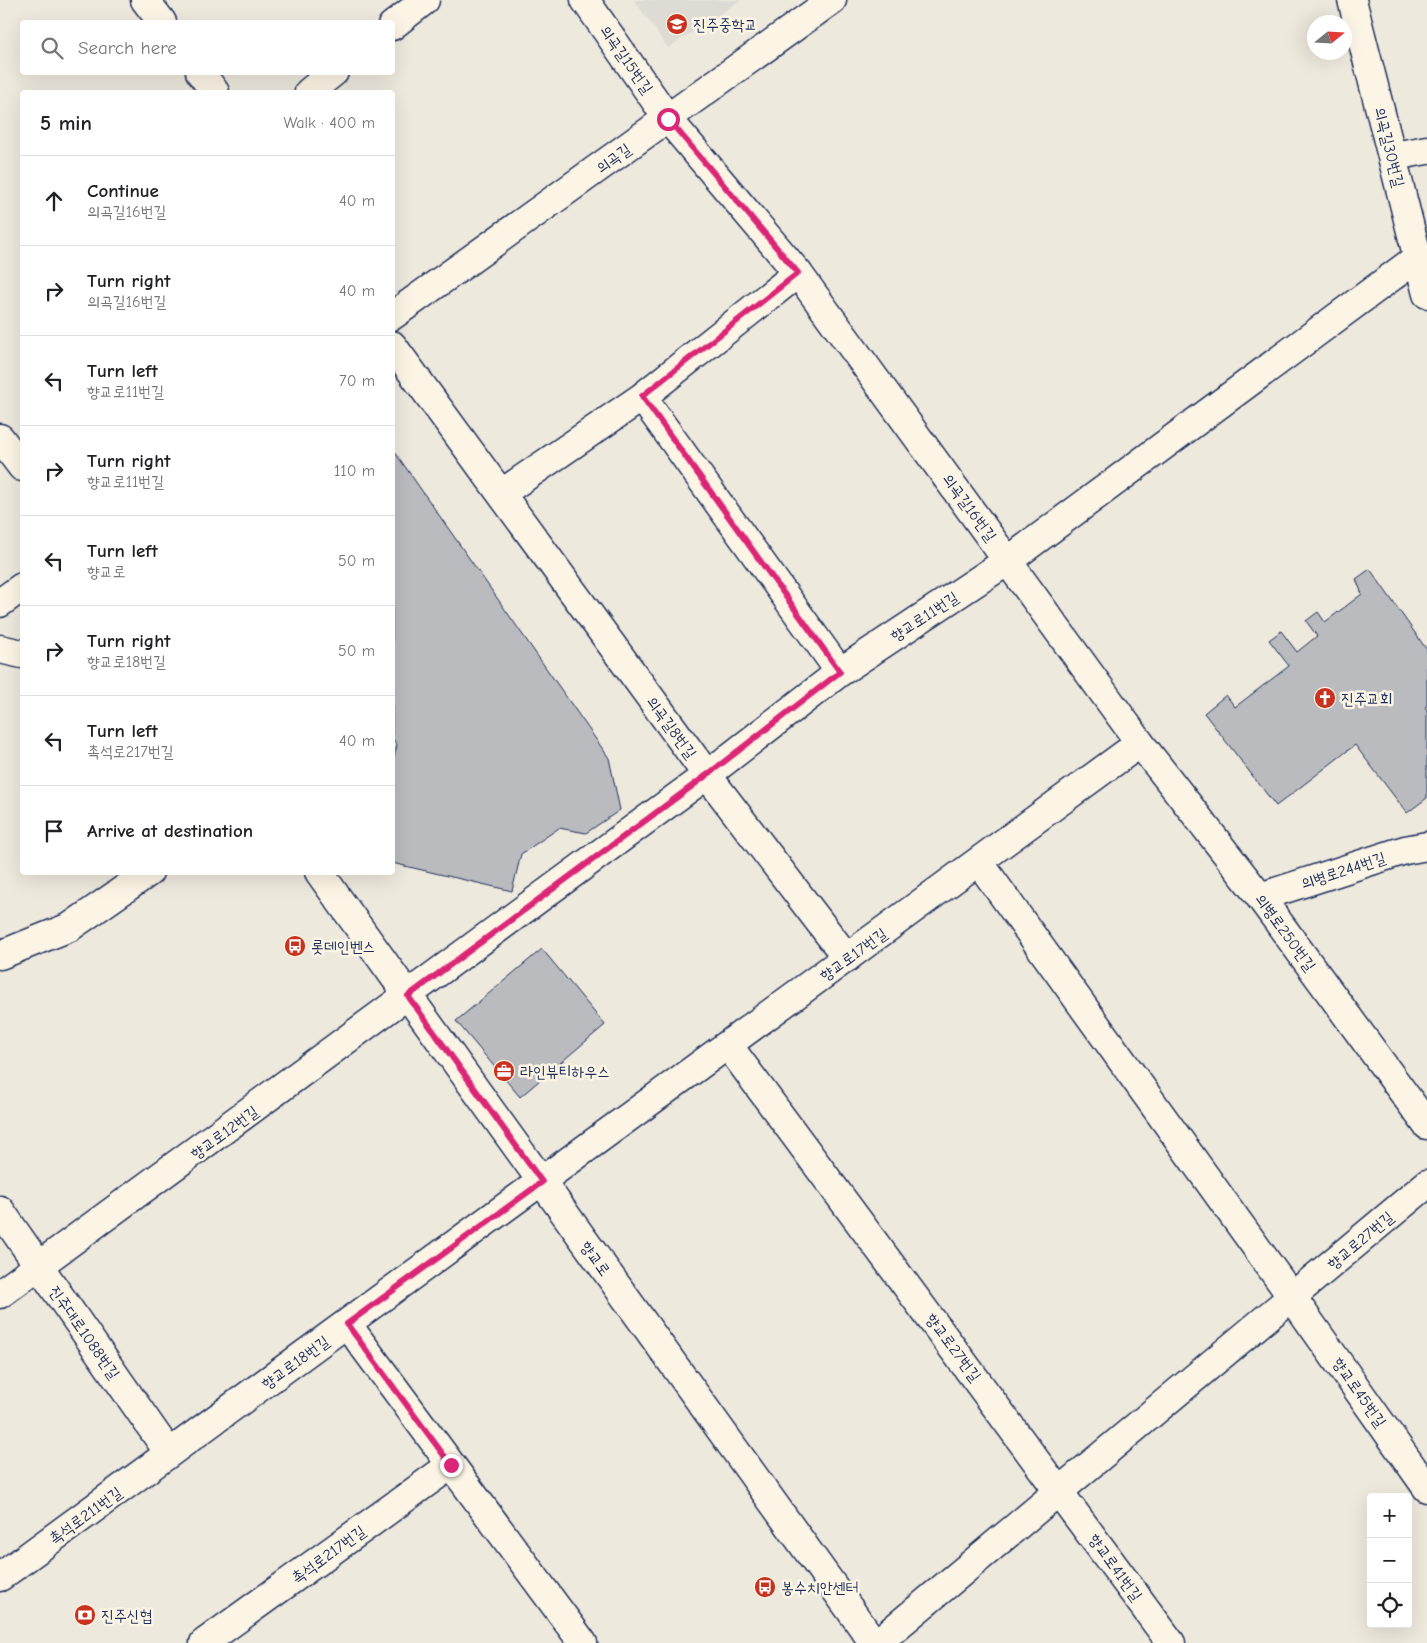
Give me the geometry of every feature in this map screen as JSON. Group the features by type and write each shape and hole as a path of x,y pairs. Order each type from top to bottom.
{"street":[{"path":"145,0 160,20"},
{"path":"395,24 426,0"},
{"name":"의곡길15번길","path":"585,0 668,119"},
{"name":"의곡길","path":"395,314 832,0"},
{"name":"의곡길30번길","path":"1352,0 1427,294"},
{"path":"202,75 213,90"},
{"path":"312,90 330,75"},
{"name":"의곡길16번길","path":"668,119 798,273 1009,560 1140,743"},
{"path":"1393,156 1427,150"},
{"name":"향교로11번길","path":"408,996 707,775 840,672 1009,560 1417,258"},
{"path":"502,493 642,396 798,273"},
{"name":"의곡길8번길","path":"395,349 707,775 847,958"},
{"path":"642,396 840,672"},
{"path":"0,426 20,433"},
{"path":"0,438 20,464"},
{"path":"0,603 20,588"},
{"path":"0,649 20,654"},
{"name":"향교로17번길","path":"542,1182 1140,743"},
{"name":"의병로250번길","path":"1140,743 1260,897 1427,1125"},
{"name":"의병로244번길","path":"1260,897 1405,850 1427,846"},
{"path":"978,862 1292,1296"},
{"path":"0,954 70,927 145,875"},
{"name":"향교로","path":"321,875 876,1643"},
{"name":"향교로12번길","path":"0,1294 40,1267 408,996"},
{"name":"향교로27번길","path":"728,1045 1060,1490"},
{"name":"향교로18번길","path":"169,1454 542,1182"},
{"name":"향교로27번길","path":"876,1643 1427,1184"},
{"name":"진주대로1088번길","path":"0,1210 169,1454"},
{"name":"향교로45번길","path":"1292,1296 1427,1488"},
{"path":"347,1324 583,1643"},
{"name":"촉석로211번길","path":"0,1577 169,1454"},
{"name":"촉석로217번길","path":"204,1643 451,1465"},
{"name":"향교로41번길","path":"1060,1490 1172,1643"}],"shaded area":[{"name":"진주중학교","path":"634,0 741,0 668,48"}],"building":[{"path":"395,452 609,758 620,810 586,833 559,828 521,854 512,891 395,864 395,752 397,745 395,742"},
{"path":"1370,569 1427,650 1427,706 1425,707 1427,710 1427,798 1407,813 1355,745 1276,806 1204,713 1226,695 1235,707 1289,666 1269,640 1281,631 1297,652 1317,636 1306,621 1318,612 1325,622 1362,594 1356,579"},
{"path":"542,949 605,1025 520,1097 456,1021"}],"place":[{"name":"진주중학교","path":"677,24"},
{"name":"진주교회","path":"1325,698"},
{"name":"롯데인벤스","path":"295,946"},
{"name":"라인뷰티하우스","path":"504,1071"},
{"name":"봉수치안센터","path":"765,1587"},
{"name":"진주신협","path":"85,1615"}],"route":[{"path":"451,1465 347,1324 542,1182 408,996 707,775 840,672 642,396 798,273 668,119"}]}
